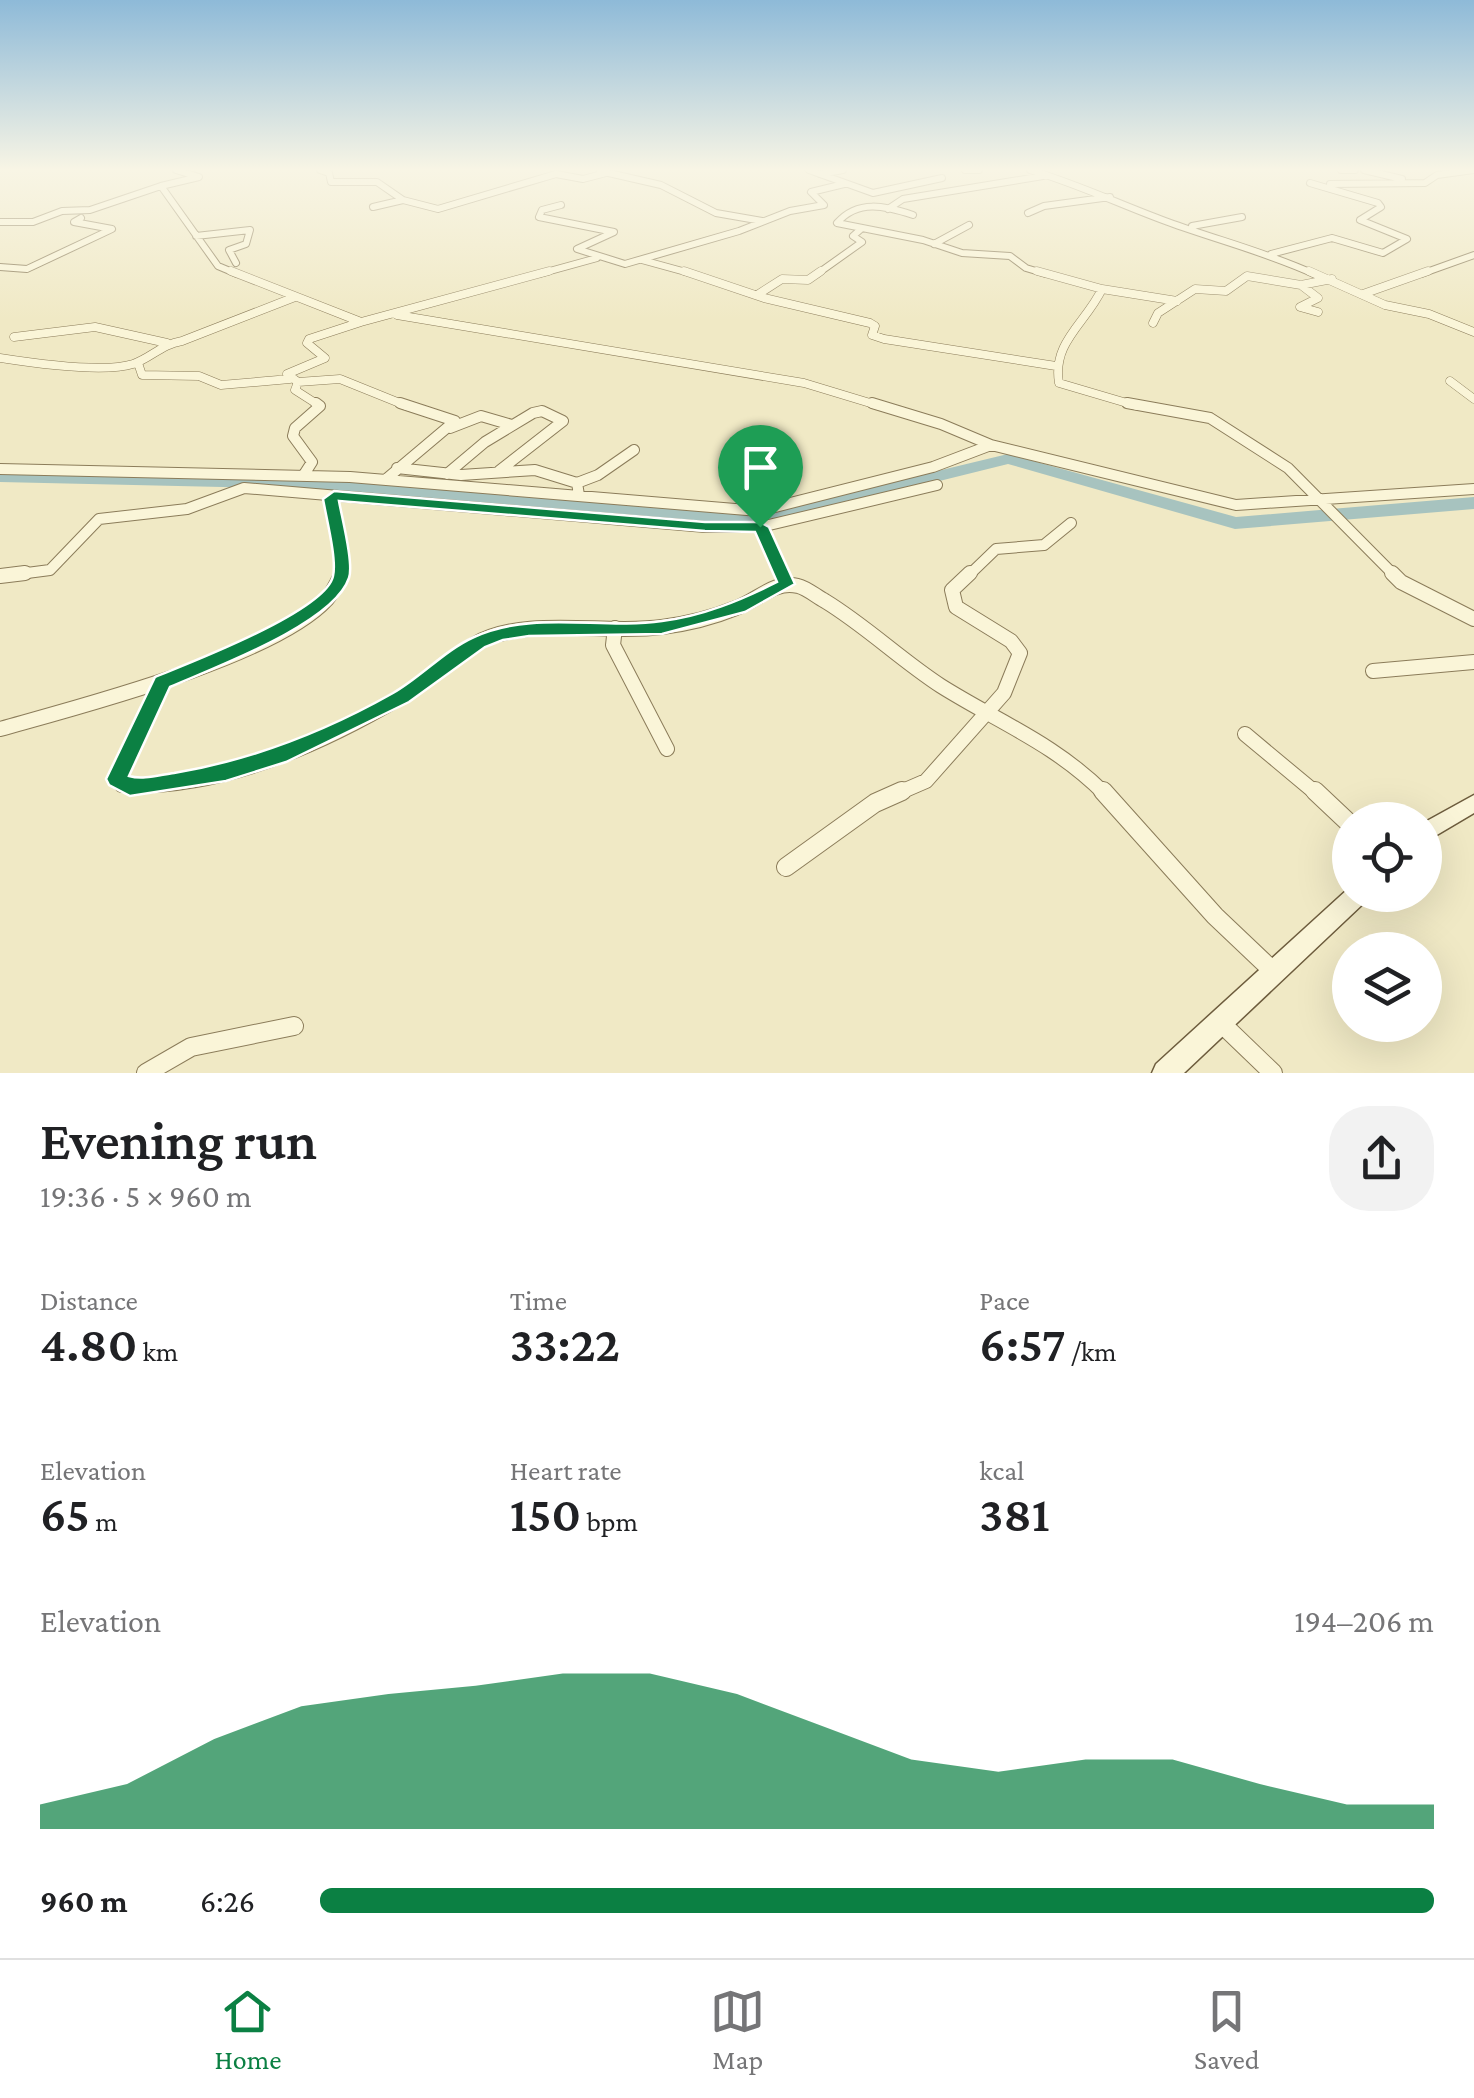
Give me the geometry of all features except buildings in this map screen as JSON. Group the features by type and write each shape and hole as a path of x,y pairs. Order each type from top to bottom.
{"main road":[{"path":"1442,823 1474,803"},
{"path":"1165,1073 1339,912"}],"street":[{"path":"0,222 38,220"},
{"path":"0,267 30,268 112,229 74,222 77,220"},
{"path":"185,220 218,266 362,322"},
{"path":"546,220 564,227 597,226 614,232 578,248 620,265 768,220"},
{"path":"753,220 763,222"},
{"path":"838,220 860,229 962,253 1010,256 1026,268 1102,289 1176,301"},
{"path":"1170,220 1270,254 1396,308 1438,317 1474,332"},
{"path":"1188,227 1225,220"},
{"path":"1270,254 1332,238 1383,253 1407,239 1360,220"},
{"path":"934,244 969,225"},
{"path":"757,295 782,278 810,278 862,242 853,236 860,229"},
{"path":"196,236 250,230 246,244 229,250 236,263"},
{"path":"1363,294 1474,256"},
{"path":"302,476 312,462 293,436 295,428 320,406 296,390 287,374 326,358 307,343 309,339 597,258"},
{"path":"642,260 870,324 874,326 872,335 884,339 1056,366"},
{"path":"1152,323 1158,312 1195,288 1226,291 1247,276 1301,286 1332,279"},
{"path":"1301,286 1318,298 1300,307 1318,312"},
{"path":"1102,289 1060,349 1057,380 1132,405 1210,418 1288,468 1346,522 1401,582 1474,620"},
{"path":"14,336 94,327 167,343 182,341 295,297"},
{"path":"397,315 824,388 942,424 991,444 1236,506 1328,504 1474,489"},
{"path":"0,358 56,366 138,363 167,343"},
{"path":"138,363 142,375 199,376 221,385 340,379 372,394 448,416 455,421 450,428"},
{"path":"1450,381 1474,399"},
{"path":"446,474 512,425 542,412 563,421 499,471"},
{"path":"385,480 450,428 482,416 512,425"},
{"path":"0,469 302,476 578,489 753,511 943,464 991,444"},
{"path":"578,489 634,450"},
{"path":"397,468 446,474 499,471 564,476 578,489"},
{"path":"0,576 50,570 99,519 186,509 244,488 705,526 760,527 937,485"},
{"path":"0,729 162,682 277,633 333,591 342,576 331,499 334,496"},
{"path":"753,511 786,584"},
{"path":"786,867 875,803 926,781 988,710 1010,683 1020,653 1011,641 956,607 952,590 996,549 1044,545 1072,523"},
{"path":"162,682 118,773 122,784 143,786 210,775 279,757 389,704 478,642 500,634 682,624 738,608 786,584 799,586 827,600 921,673 1024,730 1083,772 1130,818 1216,916 1274,972"},
{"path":"615,628 614,645 667,748"},
{"path":"1373,671 1474,662"},
{"path":"1245,734 1332,807"},
{"path":"1220,1022 1273,1073"},
{"path":"146,1073 191,1046 294,1026"}],"waterway":[{"path":"770,517 1008,459 1235,523 1474,503"},
{"path":"0,476 317,483 745,520"}],"route":[{"path":"334,496 760,527 786,584 738,608 662,628 595,627 500,634 478,642 402,697 279,757 226,772 143,786 130,787 117,779 162,682 277,633 333,591 342,576 331,499 334,496"}]}
